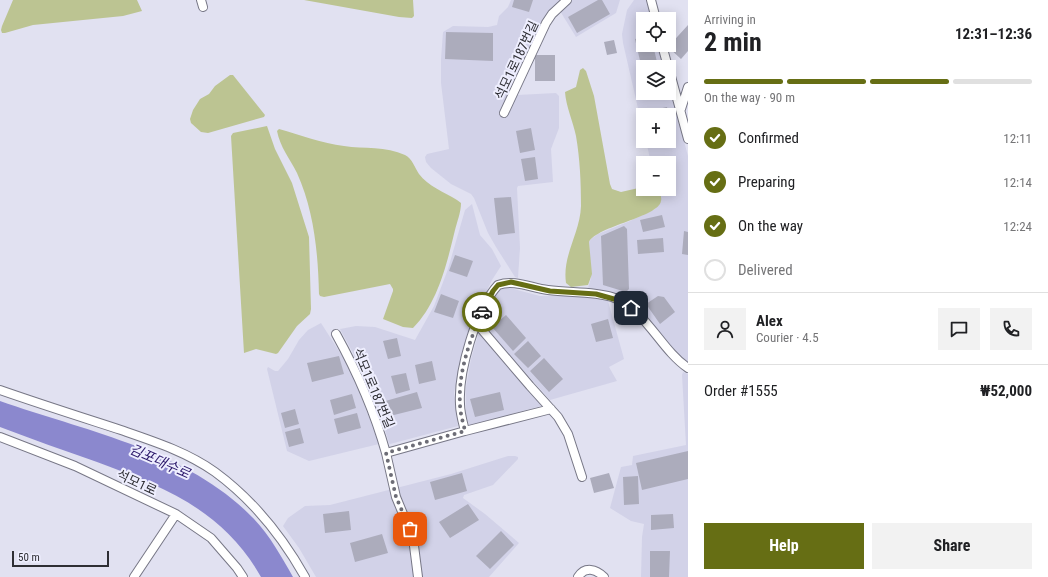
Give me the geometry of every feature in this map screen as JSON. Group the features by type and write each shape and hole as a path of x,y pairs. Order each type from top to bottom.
{"lane":[{"name":"석모1로187번길","path":"504,113 546,23 552,14 567,0"},
{"path":"652,0 655,12"},
{"path":"681,110 688,87"},
{"path":"676,92 688,138"},
{"path":"465,431 460,404 460,389 467,350 477,324 493,291 498,285 504,283 511,282 550,291 596,294 621,301 631,308 688,368"},
{"path":"477,324 551,409 566,430 582,477"},
{"name":"석모1로187번길","path":"336,334 354,365 377,419 396,497 413,538 418,577"},
{"path":"0,390 140,437 178,452 214,471 245,496 259,511 284,543 305,577"},
{"path":"386,453 551,409"},
{"name":"석모1로","path":"0,437 75,466 176,514 211,538 243,577"},
{"path":"134,577 176,514"},
{"path":"578,577 582,572 595,570 604,577"}],"shaded area":[{"path":"511,0 620,0 616,13 576,37 560,11 540,26 509,91 517,95 556,93 559,96 559,128 551,149 553,182 518,186 517,188 520,248 518,278 515,277 488,233 471,194 451,184 431,168 426,162 425,157 427,154 449,149 441,83 443,32 453,26 488,27 497,25 499,16 508,7"},
{"path":"634,0 648,0 651,12 636,12 636,52 660,52 662,60 636,60 636,100 622,34 627,10"},
{"path":"636,100 673,100 675,108 638,108"},
{"path":"676,112 688,156 688,364 642,312 629,300 615,294 590,290 588,288 591,278 589,242 591,239 598,234 655,209 661,200 660,196 676,196 676,156 649,156 648,148 676,148"},
{"path":"472,204 480,235 492,249 501,266 492,280 478,309 462,353 454,393 458,426 390,444 366,377 340,329 356,326 375,327 415,340 434,306 448,269 465,210"},
{"path":"506,287 540,296 577,296 608,301 624,359 609,367 617,381 550,400 498,342 484,322 486,312 498,291"},
{"path":"321,323 344,359 354,378 379,444 309,461 287,451 267,369 268,367 278,371 288,359 299,340 308,330"},
{"path":"478,335 480,335 541,406 470,425 469,424 466,415 466,387 471,359"},
{"path":"683,372 688,374 688,577 641,577 642,537 644,524 631,521 610,508 621,467 632,465 633,456 686,445"},
{"path":"508,456 515,456 518,457 518,459 493,485 464,495 463,498 485,514 519,543 489,577 316,577 299,548 283,526 288,518 305,506 330,505 451,474"}],"green space":[{"path":"13,0 137,0 142,11 123,16 33,25 2,33 2,26"},
{"path":"304,0 413,0 414,16 412,18 399,17"},
{"path":"583,68 586,71 594,96 612,189 621,192 636,189 636,196 661,196 661,201 658,207 650,212 594,236 589,242 592,274 588,285 571,287 566,283 565,273 580,216 581,189 576,136 565,92 576,87 580,70"},
{"path":"230,75 233,75 265,115 264,117 208,133 201,132 191,123 190,119 193,110 200,99 209,94 215,86"},
{"path":"267,126 275,149 292,183 309,237 310,314 297,326 276,354 256,349 244,353 231,136 233,133"},
{"path":"279,129 336,145 383,149 398,152 410,158 419,174 427,182 461,203 459,217 445,269 429,307 413,328 403,327 383,319 393,291 390,284 324,297 320,296 318,263 311,217 303,187 278,137 277,131"}],"water":[{"name":"김포대수로","path":"0,401 134,445 197,475 226,494 252,517 269,538 293,577 261,577 246,554 211,518 191,504 169,492 122,471 0,427"}],"building":[{"path":"514,0 533,0 529,12 512,7"},
{"path":"598,0 602,0 610,14 577,33 568,17"},
{"path":"688,25 688,51 681,59 673,52 676,52 676,38"},
{"path":"446,32 493,33 493,61 445,59"},
{"path":"614,40 617,53 607,55 604,42"},
{"path":"638,52 655,52 657,60 640,60"},
{"path":"535,55 555,55 555,81 535,81"},
{"path":"531,128 535,150 520,153 516,131"},
{"path":"535,157 538,179 525,181 521,159"},
{"path":"511,197 515,233 498,235 494,198"},
{"path":"662,215 665,227 643,232 640,220"},
{"path":"624,226 627,229 629,289 626,292 603,285 601,236"},
{"path":"684,231 688,232 688,255 682,254"},
{"path":"663,238 664,252 638,254 637,240"},
{"path":"455,255 473,261 467,277 449,271"},
{"path":"441,294 459,301 453,318 434,312"},
{"path":"658,296 664,297 675,312 660,324 646,304"},
{"path":"506,315 526,338 513,351 492,327"},
{"path":"608,319 613,338 596,342 591,324"},
{"path":"397,338 401,356 388,359 383,341"},
{"path":"528,341 541,356 528,368 514,354"},
{"path":"339,356 344,374 312,382 307,363"},
{"path":"544,358 563,379 549,392 530,371"},
{"path":"432,361 436,380 419,384 415,365"},
{"path":"406,373 410,390 396,394 391,376"},
{"path":"417,392 422,408 386,417 382,402"},
{"path":"500,392 504,410 475,417 470,399"},
{"path":"352,394 356,408 334,415 330,400"},
{"path":"295,409 299,424 285,428 281,413"},
{"path":"357,413 361,428 338,434 334,419"},
{"path":"300,428 304,443 289,447 285,432"},
{"path":"688,451 688,479 642,490 636,463"},
{"path":"462,473 467,491 435,500 430,482"},
{"path":"609,473 614,488 594,493 590,478"},
{"path":"638,476 639,504 624,505 623,477"},
{"path":"468,504 479,520 450,538 439,522"},
{"path":"349,511 351,530 325,533 323,514"},
{"path":"673,514 674,528 651,530 651,515"},
{"path":"501,531 514,545 490,569 476,556"},
{"path":"382,534 388,553 355,562 350,543"},
{"path":"650,551 670,551 669,577 650,577"}],"way so far":[{"path":"410,529 396,497 386,453 465,431 460,404 460,389 467,350 482,312"}],"route":[{"path":"482,312 485,304 498,285 511,282 550,291 596,294 611,297 621,301 631,308"}]}
